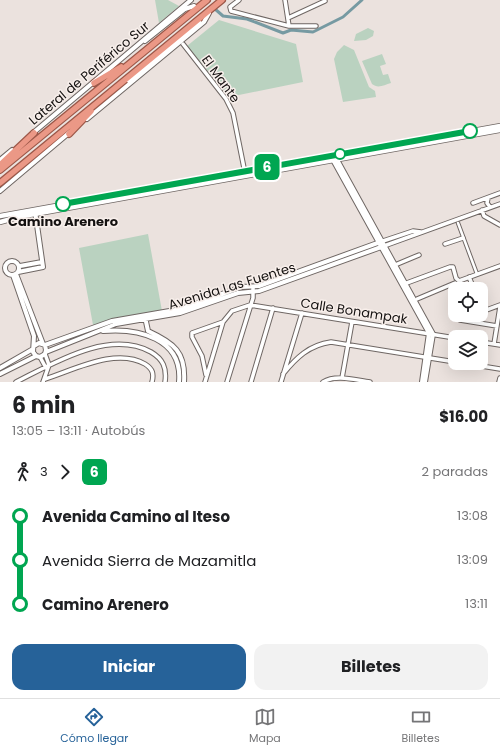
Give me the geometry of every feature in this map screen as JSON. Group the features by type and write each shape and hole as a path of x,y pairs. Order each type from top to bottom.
{"highway":[{"path":"0,170 134,60 202,1"},
{"path":"0,183 119,83 221,1"},
{"path":"94,83 134,60"},
{"path":"69,134 119,83"},
{"path":"0,165 34,133"}],"main road":[{"path":"334,158 500,126"},
{"path":"0,216 36,212 334,158 500,130"},
{"path":"0,222 36,212"}],"street":[{"name":"Lateral de Periférico Sur","path":"0,160 94,83 191,0"},
{"path":"239,0 232,5 230,9 233,12 289,26 316,26"},
{"path":"285,0 289,26"},
{"path":"288,18 325,1"},
{"path":"131,50 149,39 185,9 194,6"},
{"path":"0,191 204,22 209,13"},
{"path":"115,96 135,75 203,18"},
{"name":"El Mante","path":"183,44 226,99 233,113 245,174"},
{"path":"334,158 431,334 422,382"},
{"path":"473,203 500,193"},
{"path":"488,198 487,203 490,208"},
{"name":"Avenida Las Fuentes","path":"33,348 37,344 44,345 112,321 180,313 238,292 253,289 382,246 500,204"},
{"path":"482,210 484,216 500,225"},
{"path":"20,266 17,262 12,260 6,264 5,271 8,274 16,274 43,267 36,212"},
{"path":"495,221 500,220"},
{"path":"458,223 477,274"},
{"name":"Avenida Las Fuentes","path":"253,289 381,241 413,231 422,232"},
{"path":"445,244 463,238"},
{"path":"382,246 404,285"},
{"path":"394,265 419,256"},
{"path":"20,266 42,262"},
{"path":"20,266 16,274 34,336 33,348 48,367"},
{"path":"404,285 451,267 457,282 500,266"},
{"path":"16,274 44,345 48,367 44,381"},
{"path":"469,277 471,282"},
{"path":"417,299 448,286"},
{"path":"227,382 250,305 253,289"},
{"path":"205,382 224,322 232,311 250,305"},
{"name":"Calle Bonampak","path":"250,305 448,337"},
{"path":"488,310 500,306 494,344"},
{"path":"251,382 273,308"},
{"path":"281,382 302,313"},
{"path":"145,318 148,331 168,340 180,352 185,368 184,382"},
{"name":"Avenida Las Fuentes","path":"38,356 116,324 145,318"},
{"path":"206,376 202,356 192,337 192,333 224,322"},
{"path":"342,378 352,322"},
{"path":"472,322 497,326"},
{"path":"97,332 122,329 149,336 165,344 174,354 179,364 179,382"},
{"path":"283,374 298,356 316,345 331,342 448,361"},
{"path":"488,343 500,345"},
{"path":"16,382 101,345 124,344 146,349 158,357 165,366 165,382"},
{"path":"0,368 33,348"},
{"path":"0,374 38,356"},
{"path":"44,381 117,357 139,361 150,368 153,371 152,382"},
{"path":"425,382 427,357"},
{"path":"488,367 500,369"},
{"path":"342,378 350,382"},
{"path":"323,382 328,379 342,378 370,382"},
{"path":"499,382 500,378"}],"green space":[{"path":"155,0 168,0 179,6 159,23"},
{"path":"219,20 296,44 303,82 229,97 187,46"},
{"path":"368,28 374,31 373,36 366,40 354,41 356,34"},
{"path":"344,45 354,50 369,87 375,91 376,97 343,102 334,59 337,52"},
{"path":"382,54 386,64 380,66 383,75 388,74 391,83 377,86 372,84 362,61"},
{"path":"148,234 162,311 109,320 93,325 79,248"}],"waterway":[{"path":"215,9 223,16 247,19 283,33 291,30 313,32 343,17 362,0"}],"bus line":[{"name":"6","path":"63,204 470,131"}],"place":[{"name":"Camino Arenero","path":"63,204"}]}
